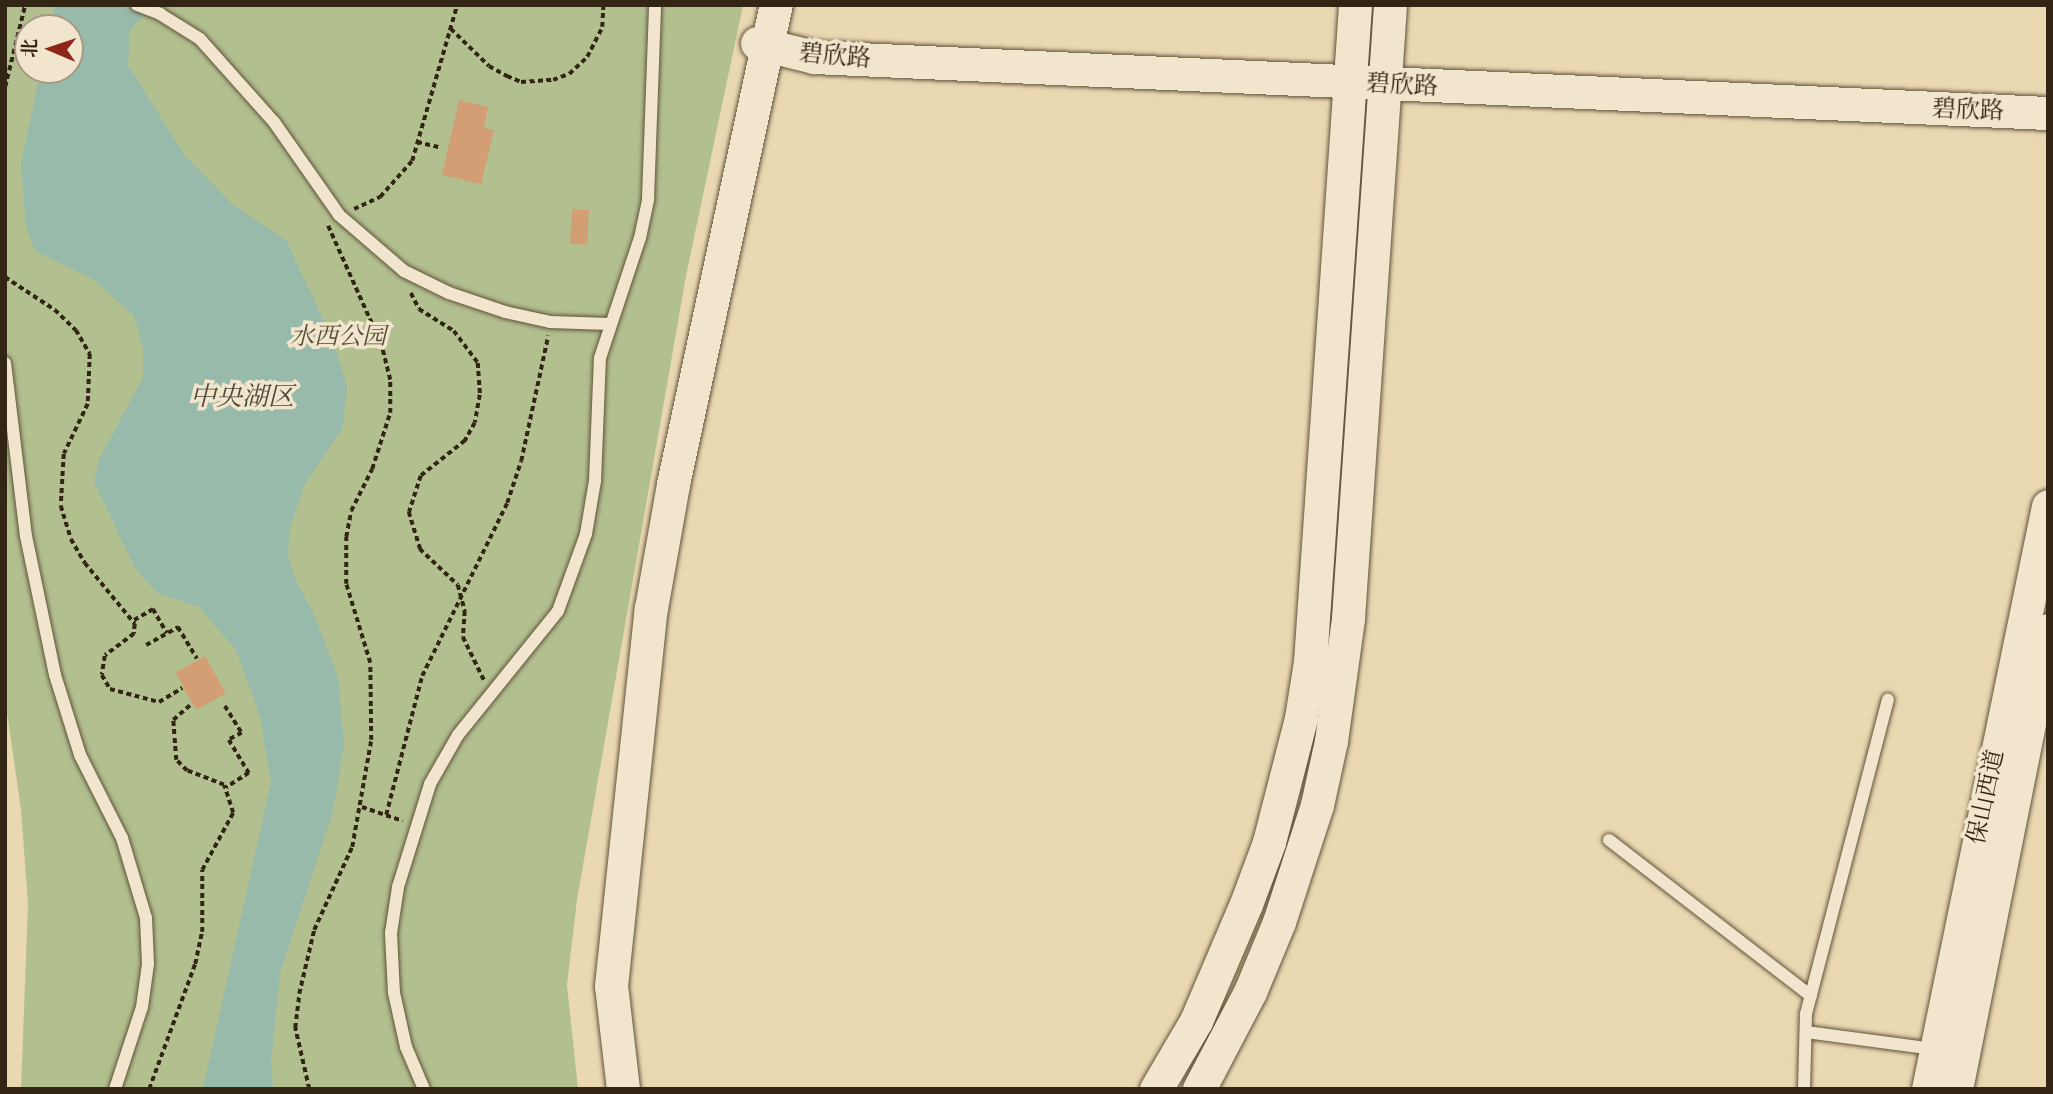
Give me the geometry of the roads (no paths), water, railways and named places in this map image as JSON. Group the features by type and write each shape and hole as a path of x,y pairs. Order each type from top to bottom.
{"street":[{"path":"1156,1089 1196,1021 1246,904 1269,842 1301,719 1310,662 1355,5"},
{"path":"1199,1089 1250,992 1279,922 1314,818 1331,741 1348,618 1390,5"},
{"path":"613,1089 601,989 643,609 670,447 766,28"},
{"path":"623,1089 611,986 651,608 766,28"},
{"name":"碧欣路","path":"766,28 815,45 1350,75 2048,92"},
{"name":"碧欣路","path":"1386,76 2048,113"},
{"name":"保山西道","path":"1956,1089 1949,1050 2048,506"},
{"name":"保山西道","path":"1928,1089 1949,1050 2048,630"}],"lane":[{"path":"137,5 160,14 200,39 274,122 339,215 404,271 449,293 550,322 609,324"},
{"path":"424,1089 406,1047 397,1007 391,933 414,825 458,735 499,688 558,611 577,566 595,481 596,399 609,324 640,238 648,199 655,5"},
{"path":"5,363 26,536 55,675 80,755 122,838 146,918 148,964 142,1007 115,1089"},
{"path":"1804,1089 1806,1032 1811,996 1888,699"},
{"path":"1609,839 1811,996"},
{"path":"1806,1032 1949,1050"}],"water":[{"name":"中央湖区","path":"55,5 154,5 130,30 128,65 185,156 233,205 286,240 333,340 347,387 343,427 305,484 290,528 288,556 296,581 313,612 338,677 344,744 333,811 280,973 271,1062 273,1089 203,1089 271,782 260,716 236,650 199,607 157,593 135,568 94,482 99,459 143,378 143,349 135,317 93,279 35,251 26,226 21,163 38,84 84,84 84,14 53,14"}],"park label":[{"name":"水西公园","path":"338,337"}]}
